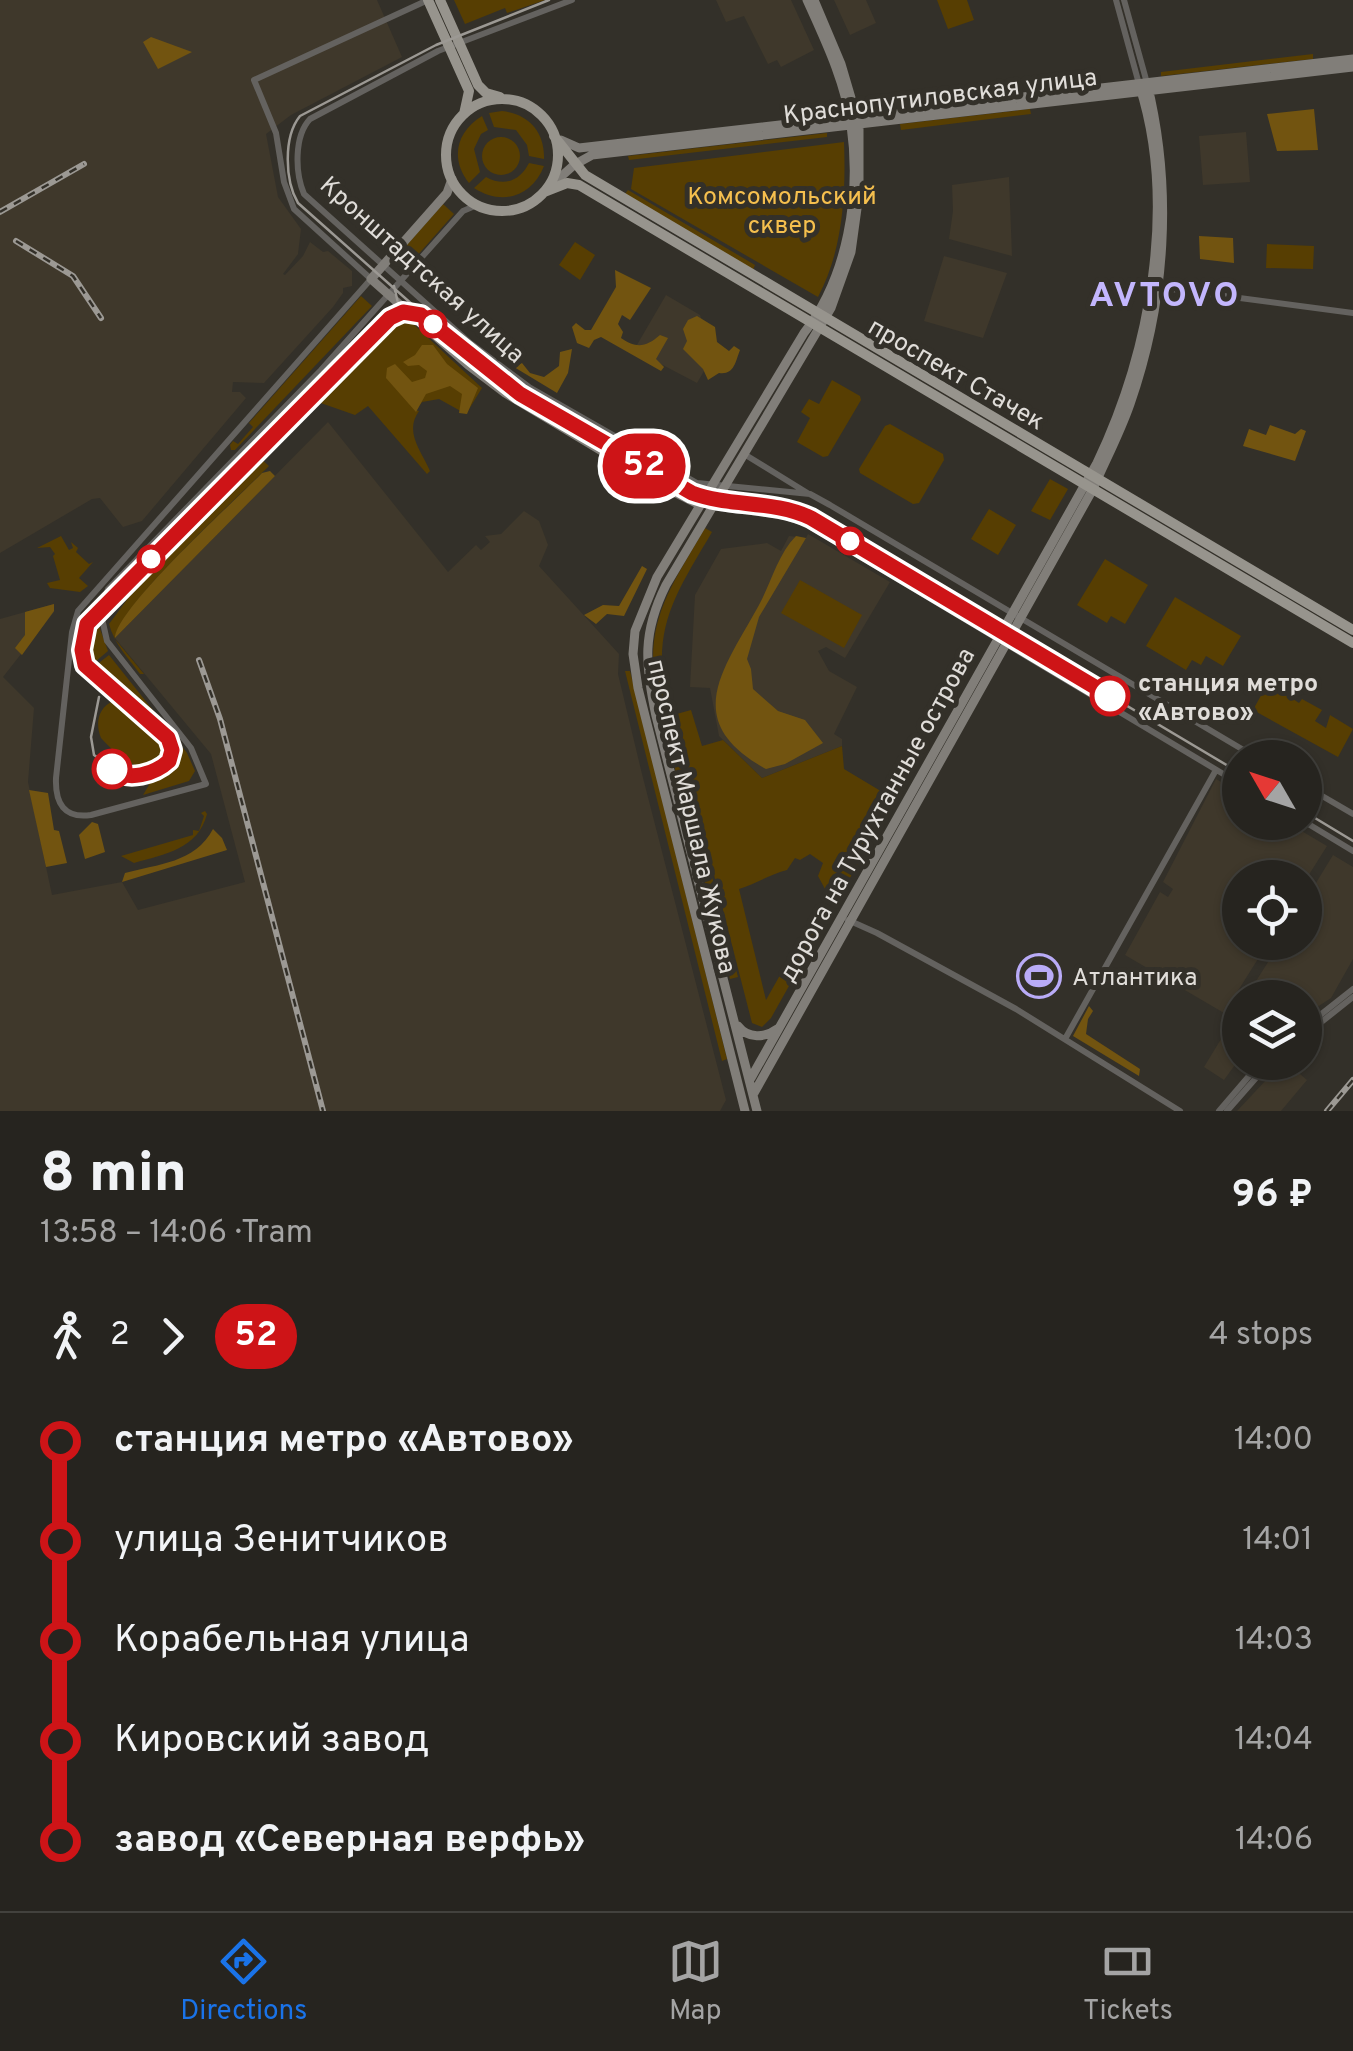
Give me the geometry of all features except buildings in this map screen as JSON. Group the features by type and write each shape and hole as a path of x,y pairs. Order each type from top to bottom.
{"main road":[{"path":"428,0 454,44 482,90 539,114 554,136 557,166 544,192 530,204 513,210 477,205 452,180 447,147 469,102 469,91 454,44 440,0"},
{"path":"717,487 744,454 846,270 856,224 854,121 842,64 811,0"},
{"name":"Краснопутиловская улица","path":"544,192 574,164 592,155 1353,58"},
{"name":"Краснопутиловская улица","path":"1144,87 1353,67"},
{"name":"дорога на Турухтанные острова","path":"744,1111 846,919 1091,482 1112,432 1156,288 1155,181 1144,87"},
{"path":"463,115 485,102 510,100"},
{"name":"Краснопутиловская улица","path":"554,136 579,148 854,121"},
{"name":"проспект Стачек","path":"554,136 585,176 818,321"},
{"path":"371,278 447,192 452,180"},
{"name":"проспект Стачек","path":"544,192 573,182 1091,482 1353,643"},
{"name":"Кронштадтская улица","path":"371,278 468,365 506,393 650,480 705,506"},
{"path":"717,487 818,321"},
{"name":"проспект Стачек","path":"1091,482 1353,630"},
{"name":"проспект Маршала Жукова","path":"717,487 647,596 635,632 633,654 644,718 744,1111"},
{"name":"проспект Маршала Жукова","path":"705,506 659,600 648,631 646,664 758,1111"},
{"name":"дорога на Турухтанные острова","path":"732,1111 846,919"},
{"path":"736,1024 756,1036 772,1033 780,1026"}],"street":[{"name":"Кронштадтская улица","path":"371,278 294,209 284,182 276,133 254,80 428,0"},
{"path":"454,44 572,0"},
{"path":"1116,0 1144,87"},
{"path":"1124,0 1144,87"},
{"name":"Кронштадтская улица","path":"454,44 310,119 302,128 298,171 304,194 470,343 515,378 697,483 810,494 1227,740"},
{"path":"101,614 105,595 114,580 330,360 462,211 477,205"},
{"path":"84,603 97,607 107,641 191,748 206,784 80,816 63,809 55,786 73,625 84,603 371,278"},
{"path":"1156,288 1353,313"},
{"path":"224,443 225,456 236,456"},
{"path":"744,454 810,494"},
{"name":"Кронштадтская улица","path":"705,506 781,516 804,523 1222,773"},
{"path":"1065,1039 1216,769"},
{"path":"1322,796 1353,814"},
{"path":"1322,832 1353,851"},
{"path":"846,919 1065,1039 1180,1111"},
{"path":"1322,1016 1353,989"},
{"path":"1322,1019 1353,997"},
{"path":"1223,1111 1247,1080"},
{"path":"1223,1111 1253,1080"}],"shaded area":[{"path":"0,0 377,0 402,57 291,115 266,134 278,197 301,229 298,254 283,274 303,256 310,242 352,271 352,286 343,288 333,307 264,383 233,382 232,392 240,392 246,398 142,521 123,527 100,498 92,499 0,553"},
{"path":"716,0 791,0 814,50 781,67 777,60 768,64 744,16 726,22"},
{"path":"834,0 866,0 876,23 850,35"},
{"path":"151,37 192,52 158,69 143,42"},
{"path":"1314,109 1318,150 1277,151 1267,114"},
{"path":"1246,132 1250,182 1203,185 1199,136"},
{"path":"1009,177 1012,256 949,239 952,185"},
{"path":"1199,236 1233,238 1234,263 1200,259"},
{"path":"944,256 1007,273 983,338 924,321"},
{"path":"615,270 651,288 630,320 622,315 618,324 623,332 621,338 632,344 646,344 660,335 668,338 656,359 664,367 661,371 601,337 589,348 577,343 572,327 576,323 591,330 616,287"},
{"path":"666,295 700,315 714,354 697,383 634,350"},
{"path":"697,316 715,327 717,342 729,351 734,346 740,350 731,370 708,380 703,369 683,349 687,341 683,329 688,320"},
{"path":"422,345 433,345 447,364 478,388 467,414 459,413 462,394 450,386 426,394 416,412 386,378 387,368 395,364 412,382 425,378 427,371 419,365 408,366 403,362"},
{"path":"572,349 568,373 557,393 514,367 522,363 530,373 544,377 559,366 560,352"},
{"path":"328,422 448,572 476,545 481,550 490,542 485,536 501,534 524,511 539,521 548,545 539,566 619,654 618,674 726,1100 720,1111 0,1111 0,619 54,604 54,612 3,677 34,708 28,782 52,895 122,882 138,910 245,882 211,754 115,638"},
{"path":"1270,425 1295,434 1301,429 1306,431 1295,461 1243,446 1249,429 1266,435"},
{"path":"270,471 275,476 115,638 120,623 155,580 262,473"},
{"path":"808,534 890,582 845,658 826,647 818,651 829,671 857,687 834,734 842,739 842,746 762,778 719,736 710,688 690,687 695,595 721,549 767,543 781,551 789,536 806,538"},
{"path":"796,536 806,538 759,617 747,659 753,689 778,711 805,720 823,743 785,764 766,769 739,751 723,732 716,713 717,693 733,651"},
{"path":"642,566 647,569 624,616 607,614 596,624 584,615 603,605 619,606"},
{"path":"54,604 54,611 22,655 15,648 25,635 25,612"},
{"path":"1216,779 1222,782 1222,840 1317,840 1327,846 1318,860 1222,860 1222,960 1257,960 1245,980 1222,980 1222,1012 1125,955 1160,892 1168,897 1173,889 1163,882"},
{"path":"29,790 48,793 54,830 59,831 67,863 46,867"},
{"path":"92,822 98,824 105,852 85,859 79,835"},
{"path":"213,829 227,850 122,882 125,873 186,855"},
{"path":"1333,855 1353,867 1353,959 1331,998 1322,1004 1322,980 1257,980 1269,960 1322,960 1322,873"},
{"path":"1089,1006 1093,1011 1086,1034 1140,1069 1139,1076 1073,1036"},
{"path":"1222,1038 1222,1079 1204,1067"},
{"path":"1266,1080 1307,1080 1281,1111 1237,1111"}],"green space":[{"path":"454,0 545,0 507,13 505,8 465,24"},
{"path":"937,0 967,0 974,20 948,29"},
{"path":"1313,54 1313,59 1161,76 1161,72"},
{"path":"1030,109 1031,114 901,130 900,124"},
{"path":"502,111 520,116 534,126 542,141 544,159 529,156 527,145 516,130 494,127 489,113"},
{"path":"482,116 488,130 481,134 474,149 480,172 469,183 459,165 459,146 466,130"},
{"path":"827,133 827,137 629,160 628,156"},
{"path":"501,137 514,143 520,156 514,169 501,175 488,169 482,156 488,143"},
{"name":"Комсомольский сквер","path":"844,142 838,241 818,297 631,189 634,168"},
{"path":"529,163 544,166 524,191 495,197 474,188 486,177 499,182 511,180"},
{"path":"628,190 755,265 753,270 625,194"},
{"path":"443,204 454,214 408,266 397,256"},
{"path":"575,242 595,255 580,280 559,265"},
{"path":"1267,244 1314,246 1313,269 1266,268"},
{"path":"361,296 372,306 235,450 231,450 233,441 238,444 253,427 249,423"},
{"path":"410,321 482,388 466,414 439,399 422,402 416,410 419,411 414,434 430,471 427,474 368,406 355,415 315,401 392,322"},
{"path":"832,380 861,400 828,456 823,457 797,442 810,418 801,412 809,399 819,404"},
{"path":"890,424 943,454 944,460 919,503 913,504 860,473 885,426"},
{"path":"259,457 269,466 157,578 121,624 115,639 109,624 161,564 162,555"},
{"path":"1050,479 1068,489 1050,520 1031,511"},
{"path":"989,509 1016,525 998,555 971,539"},
{"path":"705,528 712,532 677,595 664,635 663,680 668,708 660,709 653,656 660,613"},
{"path":"61,536 69,550 73,548 71,542 89,564 93,562 79,578 88,586 80,592 50,588 47,583 60,580 55,554 50,547 37,548"},
{"path":"1105,559 1148,585 1125,624 1111,616 1107,623 1077,605"},
{"path":"800,580 862,615 844,648 781,613"},
{"path":"1175,597 1241,636 1223,666 1206,656 1201,665 1192,660 1186,670 1146,646"},
{"path":"96,618 108,651 89,667 84,641"},
{"path":"115,639 144,674 140,674"},
{"path":"109,655 187,753 195,771 189,781 143,795 149,785 140,776 168,765 174,747 166,733 91,669"},
{"path":"625,671 630,671 727,1059 722,1061"},
{"path":"1269,681 1289,691 1287,695 1299,703 1302,699 1322,710 1315,721 1326,728 1330,715 1353,729 1338,757 1322,748 1322,740 1307,740 1253,710"},
{"path":"113,701 136,710 169,741 170,756 162,764 153,768 134,765 101,738 99,716"},
{"path":"691,710 702,746 723,740 762,778 842,746 844,769 884,793 908,755 917,760 838,899 825,889 818,876 823,863 810,854 800,860 795,858 787,870 739,889 766,1000 819,906 830,913 771,1018 762,1027 752,1023 673,715"},
{"path":"670,715 738,977 730,979 662,719"},
{"path":"193,830 199,831 188,843 157,856 134,863 121,856 193,835"}],"tram line":[{"path":"549,0 436,45 300,116 288,147 290,183 298,203 494,377 692,493 782,508 811,518 1222,762"},
{"path":"99,697 91,737 94,755 123,776 146,773 165,763 173,750 168,737 85,665 85,627 390,318 398,303 394,286"},
{"name":"52","path":"112,769 120,775 132,776 159,769 169,761 172,747 168,738 85,665 82,650 87,624 390,318 408,312 425,317 494,377 520,394 692,493 790,510 811,518 1110,696"},
{"path":"1322,822 1353,841"}],"railway":[{"path":"0,212 84,164"},
{"path":"16,241 73,276 101,318"},
{"path":"199,660 220,719 323,1111"},
{"path":"1327,1111 1353,1080"}],"place":[{"name":"станция метро «Автово»","path":"1110,696"},
{"name":"Атлантика","path":"1039,976"}],"district":[{"name":"AVTOVO","path":"1165,294"}]}
